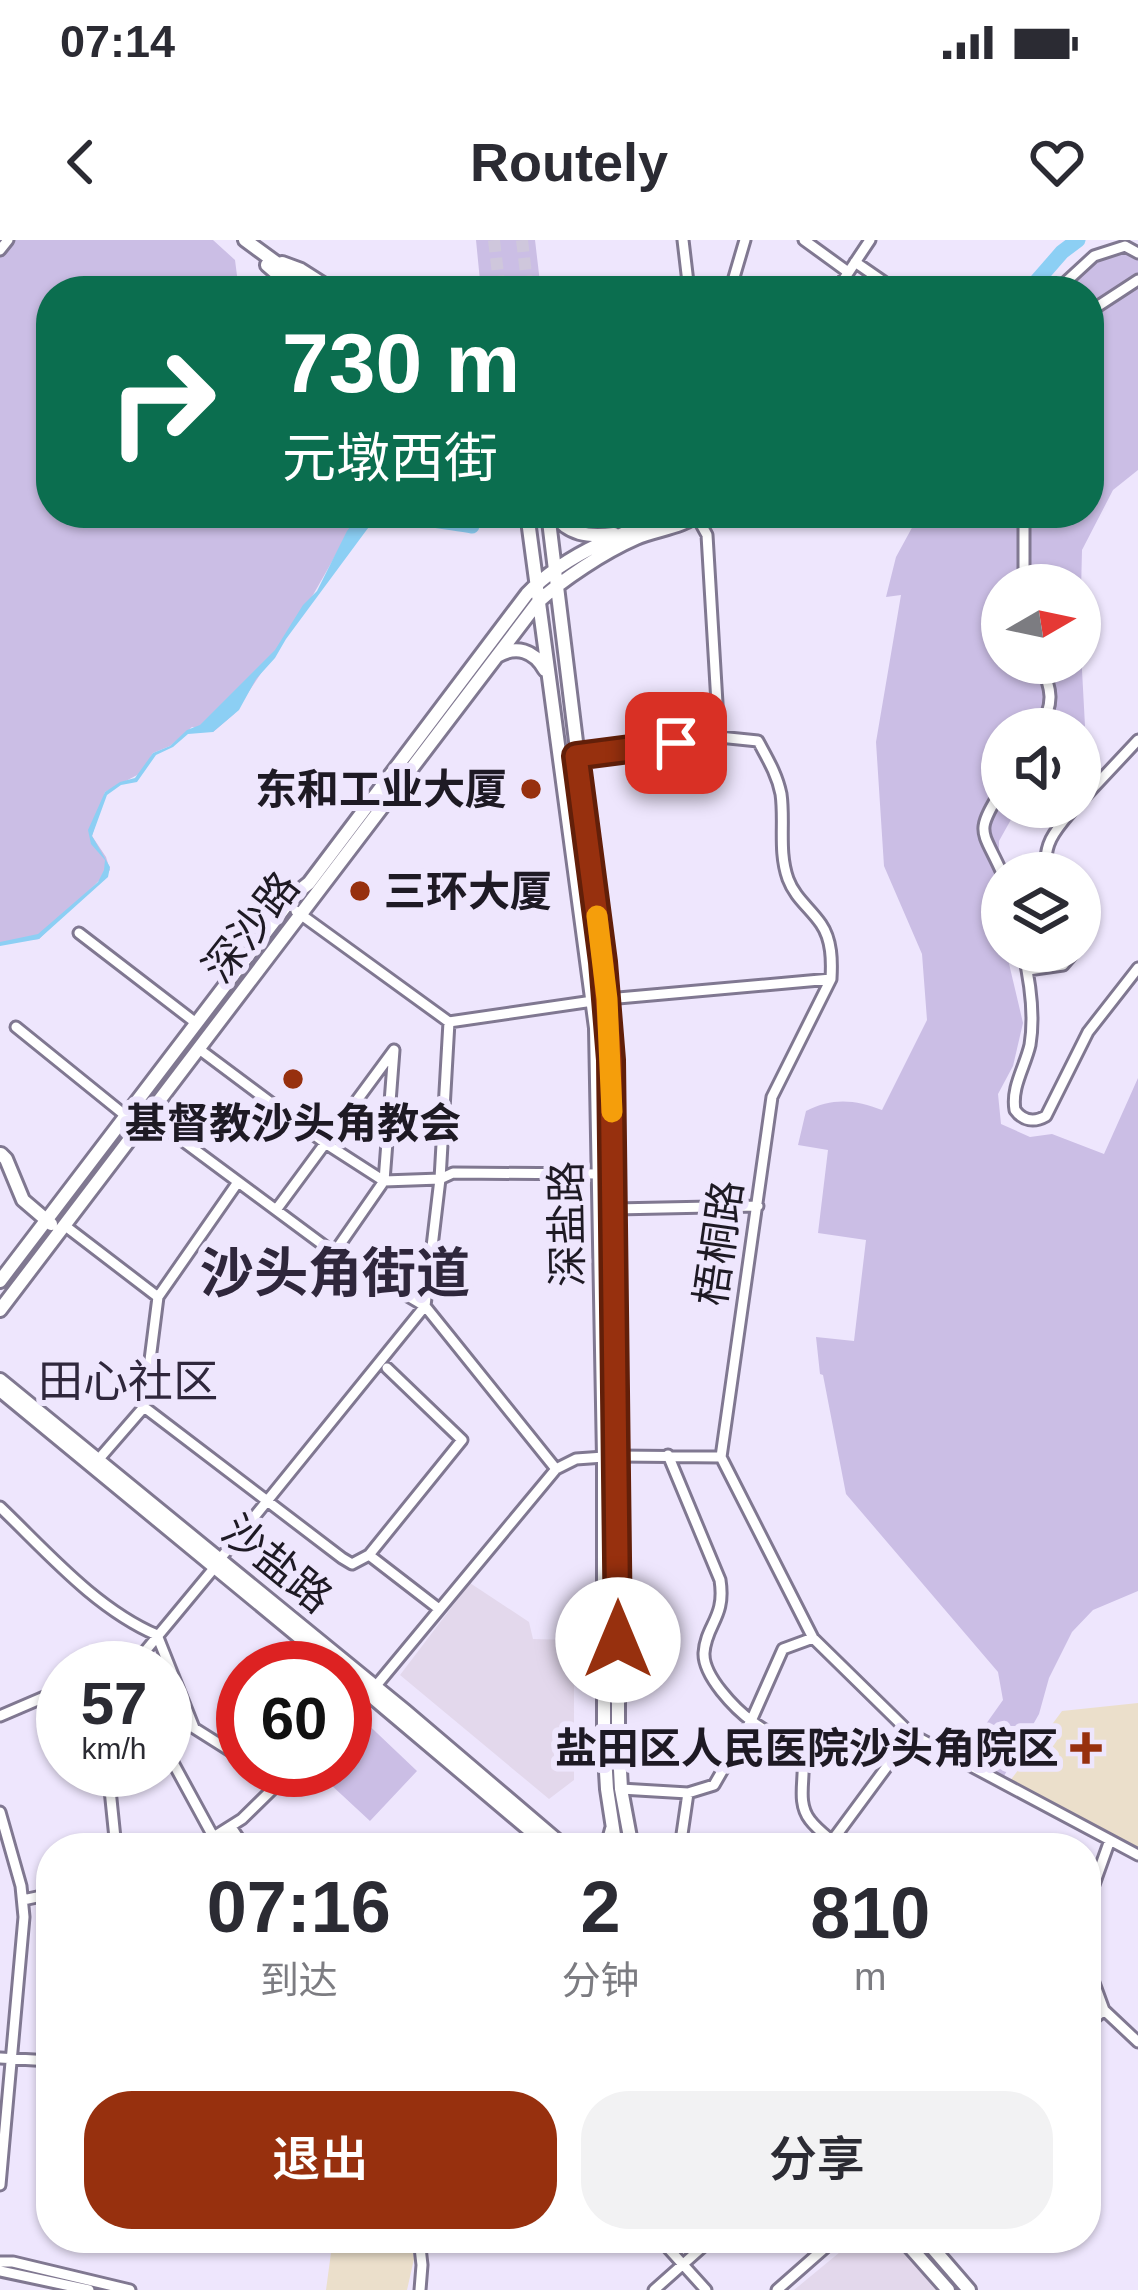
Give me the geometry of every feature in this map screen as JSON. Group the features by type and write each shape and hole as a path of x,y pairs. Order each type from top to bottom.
{"main road":[{"path":"250,245 291,276"},
{"path":"250,245 284,276"},
{"path":"273,261 310,276"},
{"name":"深盐路","path":"529,528 600,1000 600,1174 607,1209"},
{"name":"深盐路","path":"551,528 600,1000 618,1732 629,1833"},
{"path":"567,528 596,536 640,528"},
{"path":"555,579 660,528"},
{"path":"555,579 621,533"},
{"name":"深沙路","path":"0,1281 536,585 555,579"},
{"name":"深沙路","path":"0,1310 555,579"},
{"path":"496,657 523,651 538,659 548,677"},
{"path":"1,1154 22,1200 56,1226 64,1225"},
{"name":"沙盐路","path":"0,1380 307,1641"},
{"name":"沙盐路","path":"0,1390 312,1641"},
{"name":"深盐路","path":"611,1456 604,1738 613,1833"},
{"name":"沙盐路","path":"372,1690 534,1833"},
{"name":"沙盐路","path":"372,1690 548,1833"},
{"path":"611,1822 611,1833"},
{"path":"915,2253 948,2290"},
{"path":"936,2253 969,2290"}],"street":[{"path":"0,250 8,240"},
{"path":"683,240 687,276"},
{"path":"734,276 745,240"},
{"path":"804,240 869,276"},
{"path":"846,276 870,240"},
{"path":"1072,276 1094,256 1125,246 1138,253"},
{"path":"1104,302 1138,280"},
{"path":"703,528 707,535 719,737"},
{"path":"1024,528 1024,564"},
{"path":"287,904 449,1022 600,1000 831,979 825,932 796,897 784,868 782,805 776,776 758,741 719,737 576,756"},
{"path":"1101,780 1138,740"},
{"path":"79,933 196,1023"},
{"path":"1028,972 1033,1026 1013,1100 1020,1116 1039,1120 1046,1116 1088,1032 1138,968"},
{"name":"梧桐路","path":"721,1457 772,1096 831,979"},
{"path":"153,1641 425,1306 440,1179 449,1022"},
{"path":"16,1027 126,1116"},
{"path":"199,1048 384,1181 440,1179 453,1173 600,1174"},
{"path":"276,1210 394,1050 384,1181 334,1252"},
{"path":"148,1115 334,1252 425,1306 556,1469"},
{"path":"98,1460 144,1407 158,1297 238,1182"},
{"path":"607,1209 758,1206"},
{"path":"64,1225 158,1297"},
{"path":"144,1407 352,1564 369,1556 462,1440 387,1368"},
{"path":"668,1455 720,1580 723,1597 705,1647 707,1670 751,1721 802,1753 804,1808 822,1833"},
{"path":"372,1690 556,1469 576,1459 611,1456 721,1457 813,1637 910,1734 1097,1833"},
{"path":"0,1507 101,1600 132,1624 158,1635 160,1641"},
{"path":"369,1556 440,1609"},
{"path":"621,1790 706,1790 720,1779 784,1649 813,1637"},
{"path":"0,1716 36,1701"},
{"path":"192,1724 216,1742"},
{"path":"842,1833 910,1734"},
{"path":"682,1833 688,1792"},
{"path":"111,1797 114,1833"},
{"path":"192,1797 211,1833"},
{"path":"222,1833 264,1797"},
{"path":"0,1812 23,1900 6,2058 0,2185"},
{"path":"231,1828 234,1833"},
{"path":"1101,1835 1138,1855"},
{"path":"1101,1865 1110,1840"},
{"path":"23,1900 36,1897"},
{"path":"1101,2002 1138,2042"},
{"path":"1101,2013 1104,2010"},
{"path":"6,2058 36,2060"},
{"path":"420,2253 420,2290"},
{"path":"672,2253 706,2290"},
{"path":"654,2290 696,2253"},
{"path":"777,2290 819,2253"},
{"path":"0,2262 130,2290"},
{"path":"0,2271 89,2290"}],"shaded area":[{"path":"0,240 213,240 235,260 237,276 36,276 36,528 351,528 234,714 213,732 192,727 170,746 153,753 141,773 105,792 92,836 110,870 39,939 0,943"},
{"path":"476,240 535,240 539,276 480,276"},
{"path":"1125,252 1138,258 1138,470 1113,490 1104,507 1104,276 1082,276 1097,261"},
{"path":"912,528 1093,528 1082,550 1082,564 981,564 981,684 1083,684 1084,708 981,708 981,828 1006,828 999,852 981,852 981,972 1011,972 1023,1023 1013,1066 998,1094 1001,1124 1030,1137 1052,1134 1104,1154 1138,1078 1138,1591 1093,1610 1072,1632 1049,1678 1039,1714 1004,1776 964,1755 1003,1700 998,1672 846,1494 816,1337 854,1341 866,1240 818,1233 828,1150 798,1145 806,1111 844,1101 882,1110 927,1020 922,954 884,866 876,742 901,595 886,597 896,557"},
{"path":"470,1583 529,1622 533,1639 574,1640 574,1780 549,1799 400,1675"},
{"name":"盐田区人民医院沙头角院区","path":"1138,1703 1138,1854 1007,1785 1062,1711"},
{"path":"372,1728 417,1771 370,1821 344,1797 372,1797"},
{"path":"331,2253 413,2253 407,2290 326,2290"},
{"path":"839,2253 904,2253 937,2290 794,2290"}],"water":[{"path":"368,528 256,679 239,710 213,732 188,734 156,755 137,782 121,785 107,795 92,836 110,867 108,877 39,939 0,946 0,942 38,934 98,882 105,860 91,844 88,830 105,792 135,778 153,753 200,725 275,650 317,591 347,531"}],"waterway":[{"path":"1041,276 1078,240"}],"tunnel":[{"path":"494,240 498,276"},
{"path":"522,240 526,276"}],"slow traffic":[{"path":"597,916 607,999 612,1112"}],"place":[{"name":"东和工业大厦","path":"531,789"},
{"name":"三环大厦","path":"360,891"},
{"name":"基督教沙头角教会","path":"293,1079"},
{"name":"盐田区人民医院沙头角院区","path":"1086,1748"}],"district":[{"name":"沙头角街道","path":"335,1273"},
{"name":"田心社区","path":"128,1381"}],"route":[{"path":"618,1640 611,1060 576,756 676,743"}]}
